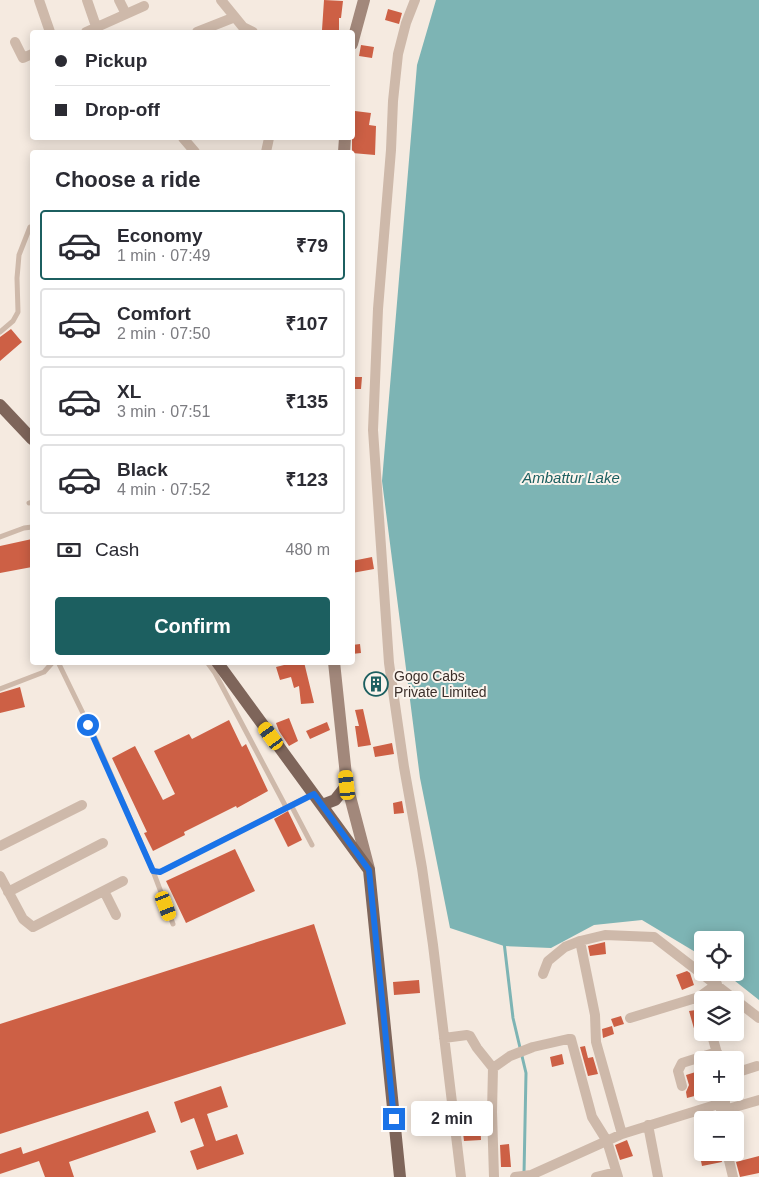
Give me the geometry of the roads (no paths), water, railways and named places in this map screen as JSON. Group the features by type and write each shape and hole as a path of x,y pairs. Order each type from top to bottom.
{"main road":[{"path":"355,33 364,0"},
{"path":"0,405 30,437"},
{"path":"219,665 369,870"},
{"path":"334,665 347,785 369,870 400,1177"},
{"path":"322,805 335,800 347,785"}],"street":[{"path":"39,0 49,30"},
{"path":"119,0 126,14"},
{"path":"221,0 243,27 249,30"},
{"path":"415,0 406,23 398,54 393,101 391,150 378,309 373,430 389,663 404,768 422,868 461,1177"},
{"path":"90,1 97,30 144,6"},
{"path":"202,30 235,17"},
{"path":"15,42 23,58 30,55"},
{"path":"185,140 193,150"},
{"path":"0,846 82,806"},
{"path":"8,892 103,843"},
{"path":"0,876 23,919 33,927 123,881"},
{"path":"104,891 116,915"},
{"path":"543,974 548,960 565,947 580,941 605,935 654,937 759,1018"},
{"path":"580,941 595,1015 596,1042 622,1134"},
{"path":"711,991 717,984"},
{"path":"630,1018 694,1004"},
{"path":"444,1038 467,1034 493,1068 494,1177"},
{"path":"493,1068 510,1056 533,1048 571,1039 592,1117 606,1141 617,1175 596,1177"},
{"path":"682,1086 678,1071 682,1063 694,1061"},
{"path":"744,1071 757,1066"},
{"path":"515,1177 531,1175 622,1134 648,1125 723,1106 759,1100"},
{"path":"648,1125 658,1177"},
{"path":"729,1161 733,1177"}],"lane":[{"path":"0,332 13,321 18,312 17,278 19,256 30,227"},
{"path":"0,537 30,527"},
{"path":"0,689 44,672 50,665"},
{"path":"59,665 96,740 153,871 173,924"},
{"path":"209,665 312,845"},
{"path":"153,871 160,872 314,794"}],"water":[{"name":"Ambattur Lake","path":"436,0 759,0 759,1000 735,981 744,981 744,931 694,931 694,951 642,920 594,925 551,948 504,946 450,928 420,778 382,481 417,65"}],"waterway":[{"path":"504,942 513,1018 526,1073 524,1174"}],"place":[{"name":"Gogo Cabs Private Limited","path":"376,684"}]}
